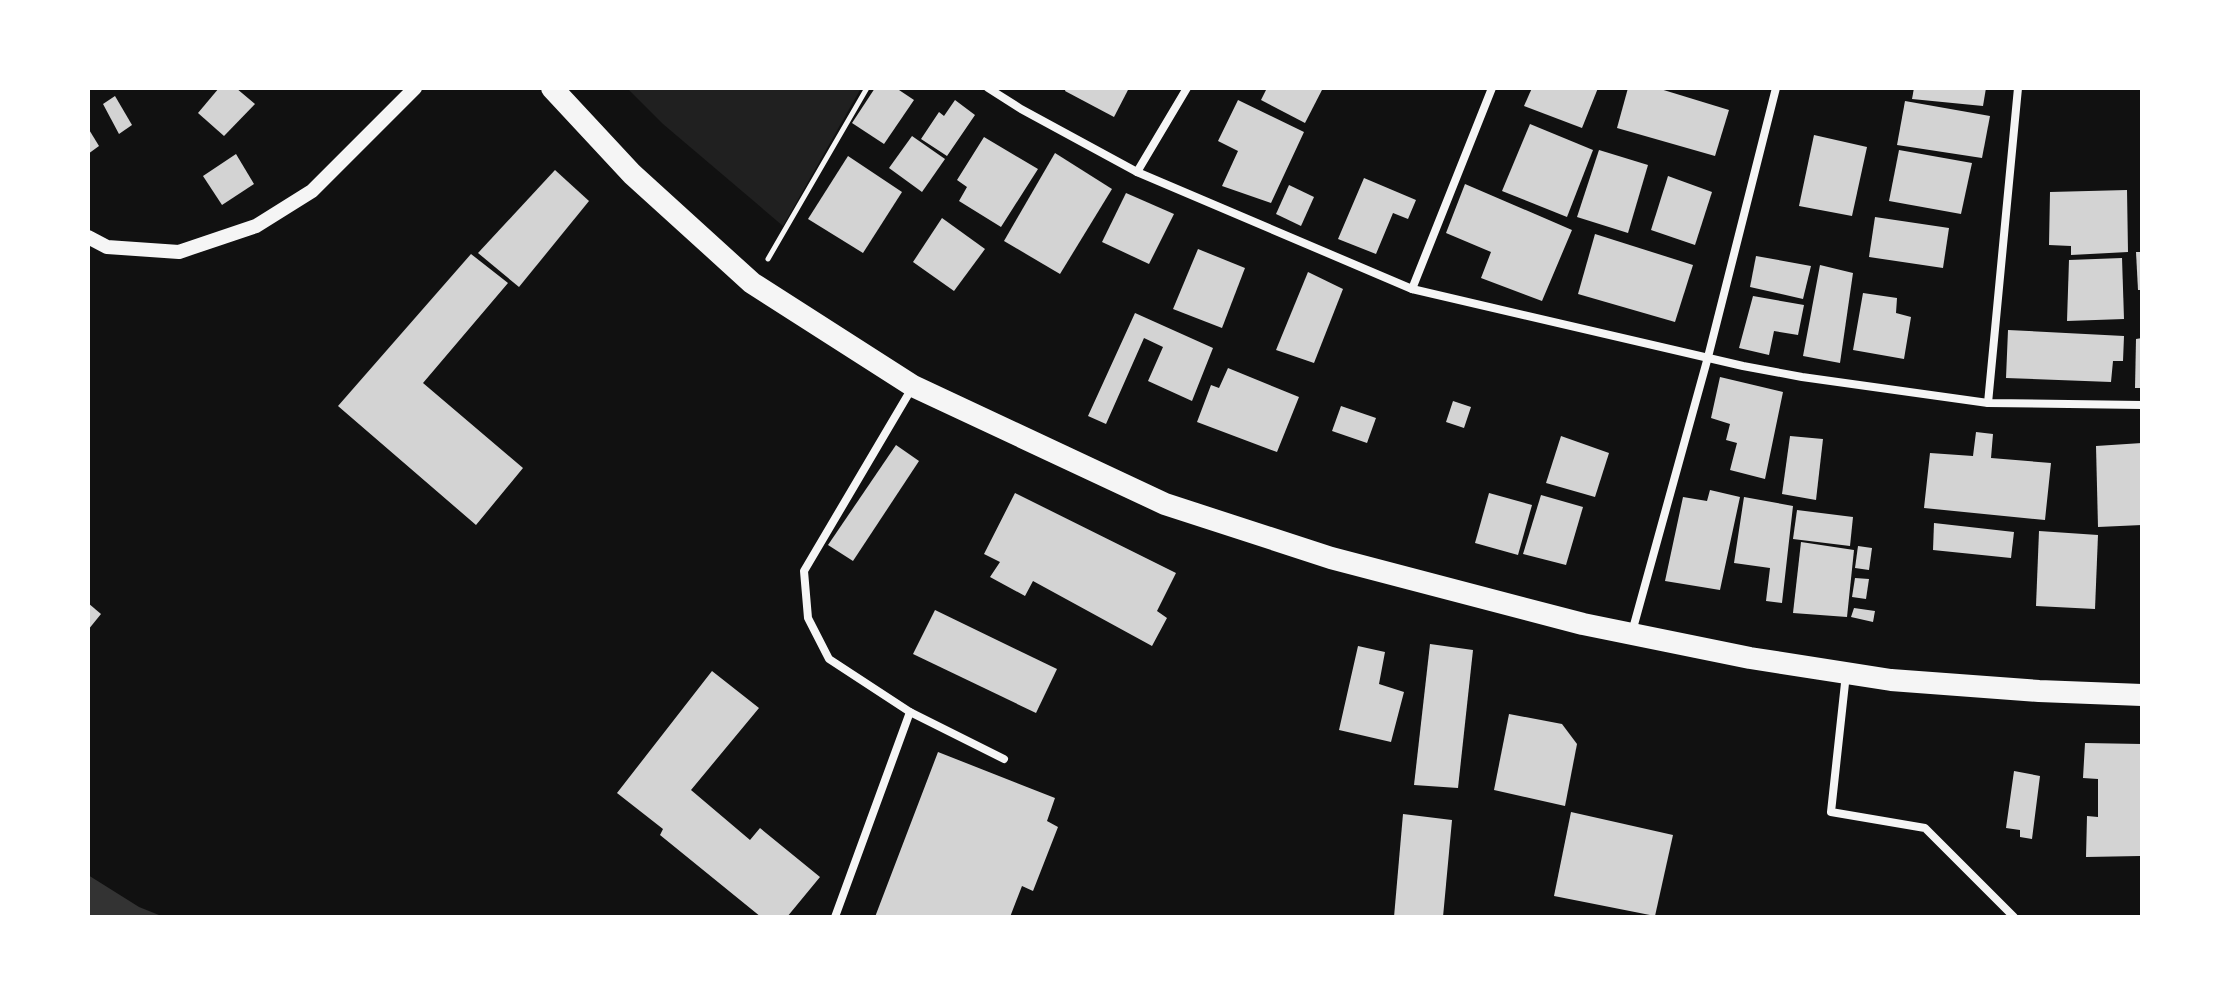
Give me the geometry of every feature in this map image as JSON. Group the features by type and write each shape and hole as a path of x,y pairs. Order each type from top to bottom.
{"highway":[{"path":"552,88 632,174 752,283 913,386 1165,504 1331,558 1631,635 1891,680 2142,695"}],"street":[{"path":"88,237 107,247 179,252 256,226 312,191 415,88"},
{"path":"988,88 1137,172 1412,289 1802,377 1988,403 2142,405"},
{"path":"1137,172 1187,88"},
{"path":"1412,289 1492,88"},
{"path":"1631,635 1708,357 1776,88"},
{"path":"1988,403 2018,88"},
{"path":"913,386 804,571 808,618 829,659 910,712 1004,759"},
{"path":"1846,673 1831,812 1925,828 2014,917"},
{"path":"835,917 910,712"}],"path":[{"path":"752,283 867,88"}],"shaded area":[{"path":"627,88 861,88 783,226 663,124"},
{"path":"88,875 139,907 164,917 88,917"}],"building":[{"path":"219,88 236,88 255,104 224,136 198,113"},
{"path":"875,88 896,88 914,100 884,144 852,123"},
{"path":"1066,88 1129,88 1114,117 1065,91"},
{"path":"1267,88 1323,88 1305,123 1261,100"},
{"path":"1532,88 1598,88 1582,128 1524,106"},
{"path":"1628,88 1657,88 1729,110 1715,156 1617,128"},
{"path":"1914,88 1986,88 1983,106 1912,99"},
{"path":"115,96 132,125 119,134 103,104"},
{"path":"955,100 975,115 947,156 921,139 939,112 944,116"},
{"path":"1238,100 1304,132 1271,203 1222,186 1238,151 1218,141"},
{"path":"1905,101 1990,116 1982,158 1897,145"},
{"path":"1530,124 1593,150 1567,217 1502,191"},
{"path":"88,128 99,146 88,154"},
{"path":"1814,135 1867,147 1852,216 1799,206"},
{"path":"912,136 945,159 922,192 889,168"},
{"path":"984,137 1038,169 1001,227 959,201 967,187 957,180"},
{"path":"1599,150 1648,165 1628,233 1577,217"},
{"path":"1899,150 1972,163 1961,214 1889,201"},
{"path":"1055,153 1112,189 1060,274 1004,241"},
{"path":"236,154 254,184 222,205 203,176"},
{"path":"848,156 902,192 863,253 808,219"},
{"path":"555,170 589,201 519,287 478,253"},
{"path":"1668,176 1712,192 1695,245 1651,230"},
{"path":"1364,178 1416,200 1408,219 1393,213 1376,254 1338,239"},
{"path":"1465,184 1572,230 1542,301 1481,278 1491,252 1446,233"},
{"path":"1289,185 1314,197 1301,226 1276,214"},
{"path":"2127,190 2128,252 2071,255 2071,246 2049,245 2050,192"},
{"path":"1126,193 1174,214 1149,264 1102,242"},
{"path":"1875,217 1949,228 1943,268 1869,257"},
{"path":"942,218 985,249 954,291 913,262"},
{"path":"1595,234 1693,265 1675,322 1578,294"},
{"path":"1198,249 1245,268 1222,328 1173,309"},
{"path":"2136,252 2142,252 2142,290 2138,290"},
{"path":"471,254 508,283 423,383 523,468 476,525 338,406"},
{"path":"1756,256 1811,266 1803,299 1750,287"},
{"path":"2122,258 2124,319 2067,321 2069,260"},
{"path":"1820,265 1853,273 1840,363 1803,356"},
{"path":"1308,272 1343,289 1314,363 1276,350"},
{"path":"1863,293 1897,298 1896,313 1911,317 1904,359 1853,350"},
{"path":"1753,296 1804,305 1798,335 1774,331 1769,355 1739,348"},
{"path":"1135,313 1213,348 1192,401 1148,381 1163,347 1144,338 1106,424 1088,416"},
{"path":"2008,330 2124,336 2123,361 2113,361 2111,382 2006,378"},
{"path":"2142,338 2142,388 2135,388 2136,339"},
{"path":"1228,368 1299,397 1277,452 1197,422 1211,385 1219,388"},
{"path":"1720,377 1783,392 1765,479 1730,470 1737,443 1726,440 1730,424 1711,418"},
{"path":"1453,401 1471,407 1464,428 1446,422"},
{"path":"1341,406 1376,418 1367,443 1332,431"},
{"path":"1976,432 1993,434 1991,458 2051,463 2045,520 1924,508 1930,453 1973,456"},
{"path":"1561,436 1609,453 1595,497 1546,483"},
{"path":"1790,436 1823,439 1816,500 1782,494"},
{"path":"2142,443 2142,525 2098,527 2096,446"},
{"path":"896,445 919,461 853,561 828,545"},
{"path":"1710,490 1740,497 1720,590 1665,581 1683,497 1707,501"},
{"path":"1015,493 1176,573 1157,611 1167,618 1152,646 1033,581 1025,596 990,577 1000,562 984,554"},
{"path":"1489,493 1532,505 1518,555 1475,543"},
{"path":"1541,495 1583,507 1566,565 1523,554"},
{"path":"1744,497 1793,506 1782,603 1766,601 1770,568 1734,563"},
{"path":"1797,510 1853,517 1850,546 1793,539"},
{"path":"1934,523 2014,532 2011,558 1933,550"},
{"path":"2039,531 2098,535 2095,609 2036,606"},
{"path":"1801,542 1854,550 1847,617 1793,613"},
{"path":"1858,546 1872,548 1869,570 1855,568"},
{"path":"1855,578 1869,579 1866,599 1852,597"},
{"path":"88,603 101,614 88,630"},
{"path":"1854,608 1875,611 1873,622 1851,617"},
{"path":"935,610 1057,669 1036,713 913,654"},
{"path":"1430,644 1473,650 1458,788 1414,785"},
{"path":"1358,646 1385,652 1379,684 1404,692 1391,742 1339,730"},
{"path":"712,671 759,708 691,790 750,840 760,828 820,877 787,917 761,917 660,835 663,829 617,793"},
{"path":"1509,714 1562,724 1577,744 1565,806 1494,790"},
{"path":"2085,743 2142,744 2140,856 2086,857 2087,816 2098,817 2098,779 2083,778"},
{"path":"938,752 1055,798 1047,821 1058,827 1033,891 1022,886 1010,917 875,917"},
{"path":"2014,771 2040,776 2032,839 2020,837 2020,830 2006,828"},
{"path":"1571,812 1673,835 1655,916 1554,896"},
{"path":"1403,814 1452,820 1443,917 1394,917"}]}
